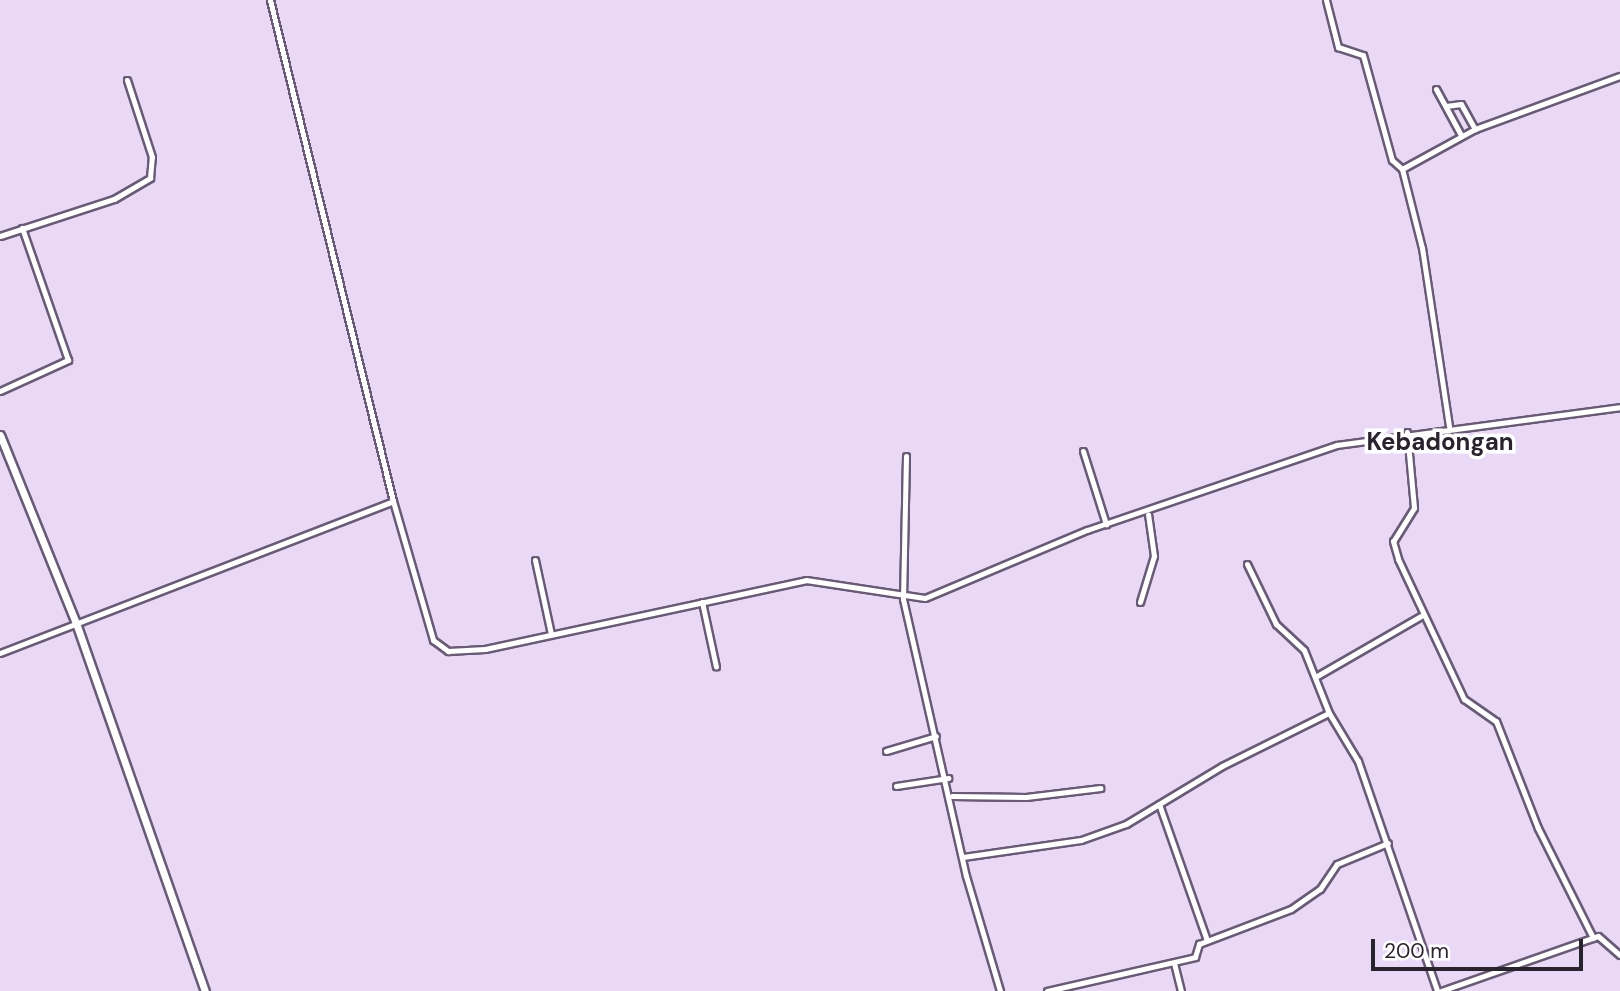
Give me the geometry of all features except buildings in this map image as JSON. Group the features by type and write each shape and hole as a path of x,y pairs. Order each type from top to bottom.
{"street":[{"path":"271,0 393,501 438,648 485,649 806,580 903,599 961,586 1106,524 1148,514 1278,463 1407,432 1620,407"},
{"path":"1326,0 1338,47 1363,55 1392,160 1402,169 1422,248 1449,426"},
{"path":"1402,169 1475,129 1620,76"},
{"path":"0,236 114,199 150,178 152,157 127,80"},
{"path":"1436,89 1461,135"},
{"path":"1446,106 1461,104 1475,129"},
{"path":"0,391 68,360 22,228"},
{"path":"1407,432 1414,508 1393,541 1421,616 1464,699 1496,721 1538,828 1593,937"},
{"path":"0,435 76,623 205,991"},
{"path":"1083,451 1106,524"},
{"path":"906,456 903,599 948,778 963,857 1000,991"},
{"path":"0,653 393,501"},
{"path":"1140,602 1154,556 1148,514"},
{"path":"535,560 551,634"},
{"path":"1247,564 1267,609 1304,650 1317,676 1329,713 1358,761 1439,991 1593,937 1604,936 1620,955"},
{"path":"702,602 716,667"},
{"path":"1317,676 1421,616"},
{"path":"963,857 1082,840 1159,804 1329,713"},
{"path":"886,751 936,736"},
{"path":"896,786 948,778"},
{"path":"952,796 1026,797 1100,788"},
{"path":"1159,804 1208,940"},
{"path":"1046,991 1195,957 1208,940 1291,909 1320,889 1337,864 1388,843"},
{"path":"1174,963 1181,991"}],"district":[{"name":"Kebadongan","path":"1440,442"}]}
